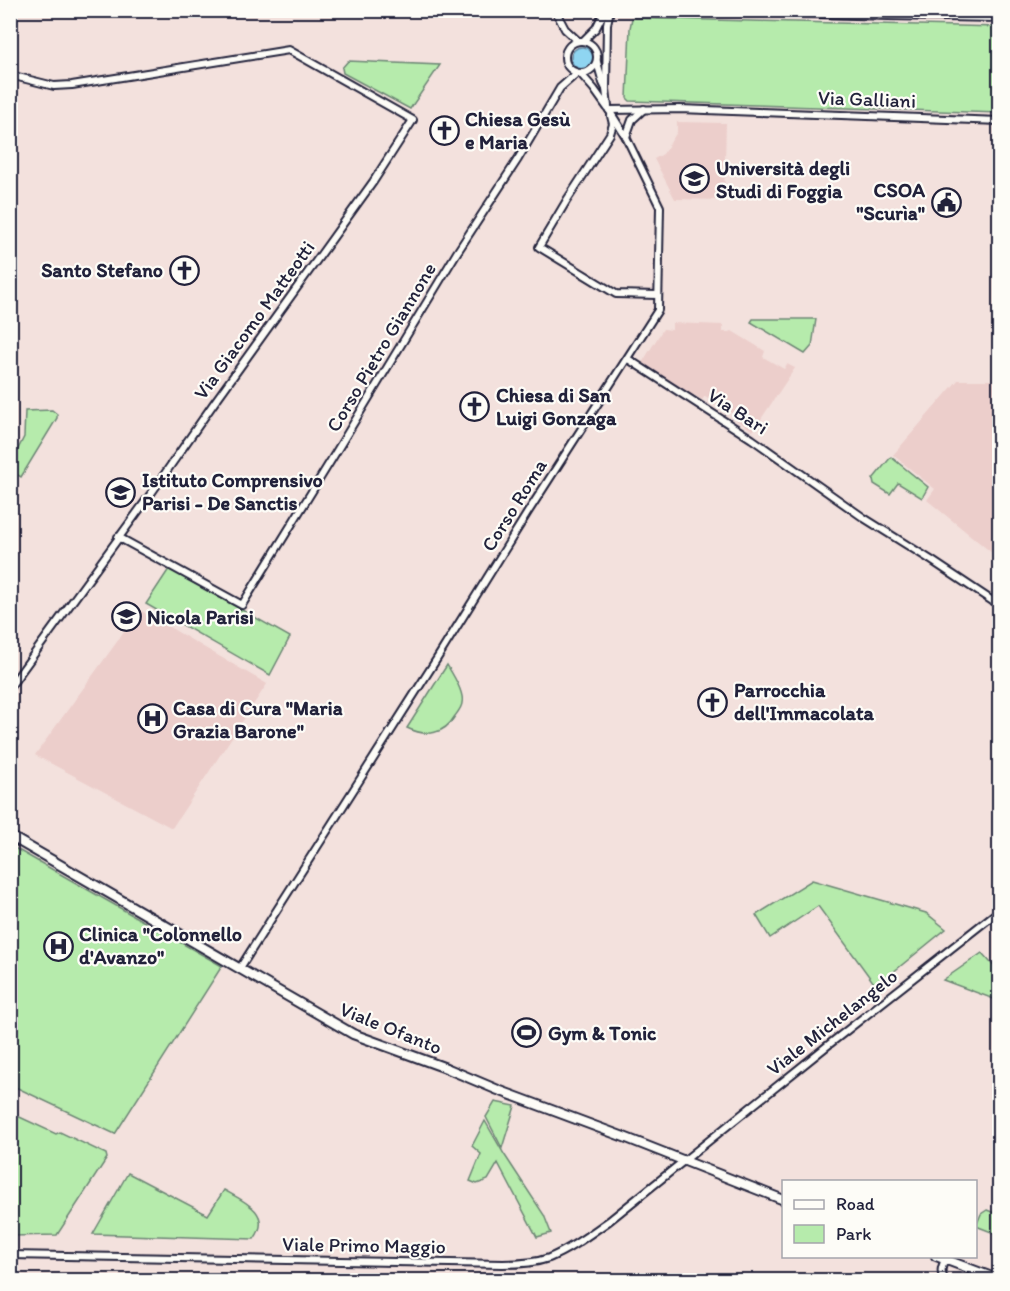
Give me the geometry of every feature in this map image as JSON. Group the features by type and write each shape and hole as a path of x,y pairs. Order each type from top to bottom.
{"main road":[{"name":"Viale Ofanto","path":"10,836 353,1034 685,1160 782,1200"},
{"path":"939,1258 999,1280"}],"street":[{"path":"555,10 565,29 594,47 606,89"},
{"path":"609,10 601,18 596,28 581,41 568,48 565,57 568,67 578,73 609,110 626,136 660,207 658,295 616,294 539,247 610,134 613,124 609,110 606,89 609,10"},
{"path":"690,10 999,18"},
{"path":"578,73 593,69 607,47"},
{"name":"Via Giacomo Matteotti","path":"10,687 366,192 413,120 289,50 72,85 54,86 12,75"},
{"name":"Corso Pietro Giannone","path":"118,537 242,605 456,254 519,159 560,88 578,73"},
{"path":"626,136 632,120 644,109"},
{"name":"Via Galliani","path":"609,110 732,111 999,121"},
{"name":"Corso Roma","path":"240,968 658,310 658,295"},
{"name":"Via Bari","path":"628,358 752,439 864,518 999,606"},
{"name":"Viale Michelangelo","path":"685,1160 999,910"},
{"name":"Viale Primo Maggio","path":"10,1255 521,1264 549,1258 572,1247 609,1221 685,1160"},
{"path":"945,1260 941,1270 945,1281"}],"shaded area":[{"name":"Università degli Studi di Foggia","path":"677,122 726,123 724,200 675,199 654,159 663,154 677,132"},
{"path":"672,323 723,325 723,332 732,331 765,351 763,357 784,369 787,364 795,368 753,431 736,420 738,417 705,396 702,400 693,396 642,363 663,329 672,330"},
{"path":"958,380 994,380 999,386 1000,555 997,557 927,500 935,489 893,455"},
{"name":"Casa di Cura \"Maria Grazia Barone\"","path":"140,610 267,684 172,828 35,755"}],"green space":[{"path":"632,18 999,27 999,113 630,101 627,98"},
{"path":"348,61 440,65 410,109 343,73 342,68"},
{"path":"753,319 816,319 812,346 805,354 751,322"},
{"path":"52,410 57,414 57,418 21,477 11,471 11,463 24,437 25,411"},
{"path":"891,457 928,487 922,498 898,483 890,494 874,484 873,479"},
{"path":"169,569 290,637 270,675 146,604"},
{"path":"447,665 462,694 460,710 440,731 421,733 407,728"},
{"path":"11,846 222,966 115,1134 11,1085"},
{"path":"812,880 926,913 946,929 876,986 818,906 770,938 756,915"},
{"path":"982,953 999,972 999,1001 943,980"},
{"path":"495,1102 515,1106 502,1148 486,1117"},
{"path":"11,1113 56,1134 60,1132 106,1154 107,1158 57,1235 11,1236"},
{"path":"485,1121 544,1215 551,1233 537,1237 498,1163 488,1180 477,1184 470,1181 481,1154 472,1146"},
{"path":"128,1173 208,1215 224,1190 253,1208 260,1222 259,1230 254,1239 93,1234"},
{"path":"987,1210 997,1214 999,1210 999,1235 977,1226 981,1214"}],"water":[{"path":"582,47 590,50 593,58 590,66 582,69 574,66 571,58 574,50"}],"place":[{"name":"Chiesa Gesù e Maria","path":"444,131"},
{"name":"Università degli Studi di Foggia","path":"695,179"},
{"name":"CSOA \"Scurìa\"","path":"946,202"},
{"name":"Santo Stefano","path":"184,270"},
{"name":"Chiesa di San Luigi Gonzaga","path":"475,407"},
{"name":"Istituto Comprensivo Parisi - De Sanctis","path":"121,492"},
{"name":"Nicola Parisi","path":"126,617"},
{"name":"Parrocchia dell'Immacolata","path":"713,702"},
{"name":"Casa di Cura \"Maria Grazia Barone\"","path":"152,719"},
{"name":"Clinica \"Colonnello d'Avanzo\"","path":"58,946"},
{"name":"Gym & Tonic","path":"527,1033"}]}
